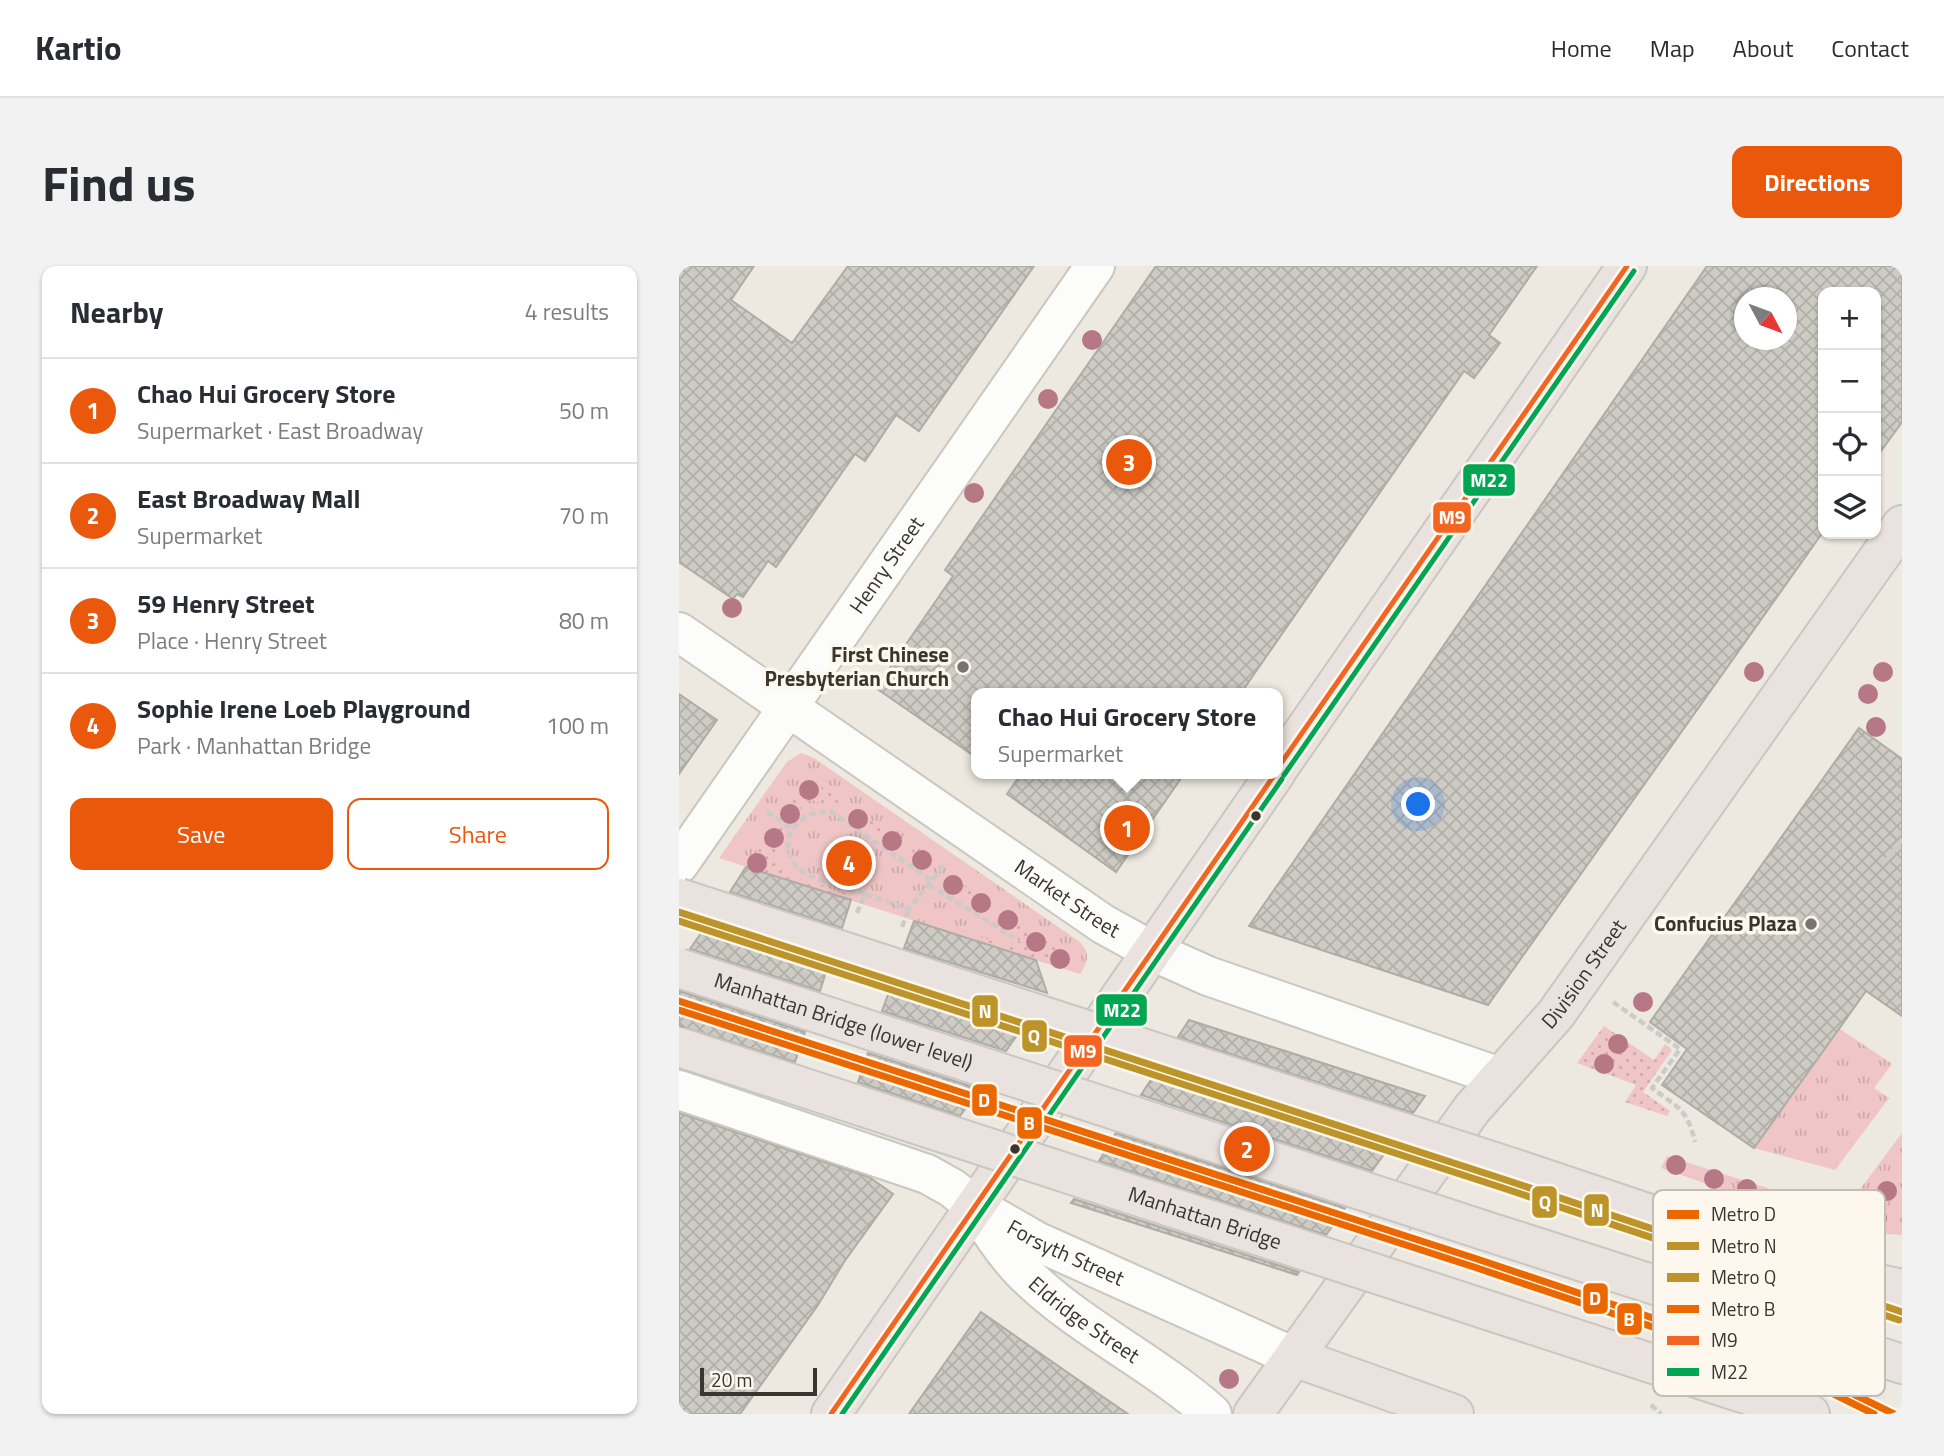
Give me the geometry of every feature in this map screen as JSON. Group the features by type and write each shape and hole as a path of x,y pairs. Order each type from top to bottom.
{"main road":[{"path":"1283,762 1627,266"},
{"name":"Division Street","path":"1253,1414 1472,1108 1556,1014 1902,525"},
{"path":"831,1414 1271,779"},
{"path":"679,898 1653,1215"},
{"name":"Manhattan Bridge (lower level)","path":"679,968 1653,1284"},
{"name":"Manhattan Bridge","path":"679,1047 1653,1364"},
{"name":"Forsyth Street","path":"1294,1357 1454,1414"},
{"name":"Manhattan Bridge (lower level)","path":"1885,1359 1902,1364"},
{"name":"Manhattan Bridge","path":"1752,1396 1810,1414"}],"street":[{"name":"Henry Street","path":"682,853 789,708 1095,266"},
{"name":"Market Street","path":"679,632 1103,923 1152,951 1208,976 1500,1077"},
{"name":"Forsyth Street","path":"679,1090 914,1168 952,1188 1008,1226 1065,1255 1294,1357"},
{"name":"Eldridge Street","path":"975,1206 996,1240 1035,1283 1212,1414"}],"path":[{"path":"767,812 792,828"},
{"path":"909,909 800,870 788,851 792,828 813,812 832,812 931,883 1013,937"},
{"path":"1886,861 1902,839"},
{"path":"902,927 909,909 946,864"},
{"path":"857,913 865,894"},
{"path":"1610,999 1680,1049 1652,1088 1690,1120 1695,1142"}],"green space":[{"path":"801,753 814,758 1080,942 1086,950 1087,958 1080,974 719,858 787,762"},
{"path":"809,778 935,865 917,863 904,850 887,843 887,837 872,827 861,828 849,819 850,811 835,802 811,800 805,803 791,822 782,816"},
{"path":"777,824 785,830 777,847 777,862 788,868 790,876 812,883 819,880 823,886 853,896 852,900 747,867"},
{"path":"950,876 1069,957 1061,968 974,941 975,935 1003,945 1015,946 1022,936 1016,928 1002,924 1003,918 988,908 977,911 973,904 975,899 961,889 956,894 948,893 945,885"},
{"path":"1604,1026 1654,1060 1665,1044 1672,1050 1643,1092 1670,1111 1667,1116 1625,1102 1636,1085 1577,1063"},
{"path":"1840,1029 1892,1064 1874,1088 1889,1098 1835,1170 1754,1148"},
{"path":"1902,1133 1902,1235 1885,1233 1885,1190 1859,1190"},
{"path":"1667,1156 1774,1190 1724,1190 1661,1168"}],"building":[{"path":"679,266 754,266 731,300 792,343 848,266 1034,266 919,431 896,415 865,461 855,454 776,567 768,561 743,597 737,594 733,599 679,562"},
{"path":"1156,266 1537,266 1489,335 1500,343 1474,378 1464,371 1244,688 971,688 971,754 876,688 953,576 945,570"},
{"path":"1707,266 1902,266 1902,422 1881,451 1881,287 1818,287 1818,539 1488,1005 1249,926"},
{"path":"679,694 717,720 679,774"},
{"name":"Confucius Plaza","path":"1859,728 1902,759 1902,1016 1866,991 1754,1148 1662,1085 1687,1049 1650,1022"},
{"path":"1018,779 1181,779 1116,872 1007,794"},
{"path":"746,867 851,900 842,928 730,892"},
{"path":"914,921 1036,960 1047,993 904,948"},
{"path":"704,929 827,969 820,991 690,949"},
{"path":"890,989 1020,1031 1006,1051 882,1011"},
{"path":"679,991 805,1032 795,1062 679,1026"},
{"path":"1189,1020 1425,1096 1413,1113 1178,1037"},
{"path":"868,1053 979,1089 960,1116 858,1082"},
{"path":"1154,1075 1387,1150 1372,1171 1141,1095"},
{"path":"679,1113 869,1177 893,1194 740,1414 679,1414"},
{"path":"1116,1133 1345,1208 1326,1235 1099,1161"},
{"path":"1074,1199 1299,1272 1297,1275 1071,1203"},
{"path":"981,1312 1077,1379 1128,1414 909,1414"}],"metro line":[{"name":"N","path":"679,912 1653,1229"},
{"name":"Q","path":"679,921 1653,1238"},
{"name":"D","path":"679,1001 1653,1318"},
{"name":"B","path":"679,1010 1653,1327"},
{"name":"N","path":"1885,1306 1902,1312"},
{"name":"Q","path":"1885,1315 1899,1320"},
{"name":"B","path":"1838,1396 1874,1414"},
{"name":"D","path":"1857,1396 1894,1414"}],"transit line":[{"name":"M9","path":"1283,760 1627,266"},
{"name":"M22","path":"1284,775 1634,271"},
{"name":"M9","path":"831,1414 1272,779"},
{"name":"M22","path":"842,1414 1282,779"}],"place":[{"name":"59 Henry Street","path":"1129,462"},
{"name":"First Chinese Presbyterian Church","path":"963,667"},
{"name":"Chao Hui Grocery Store","path":"1127,828"},
{"name":"Sophie Irene Loeb Playground","path":"849,863"},
{"name":"Confucius Plaza","path":"1811,924"},
{"name":"East Broadway Mall","path":"1247,1149"}]}
